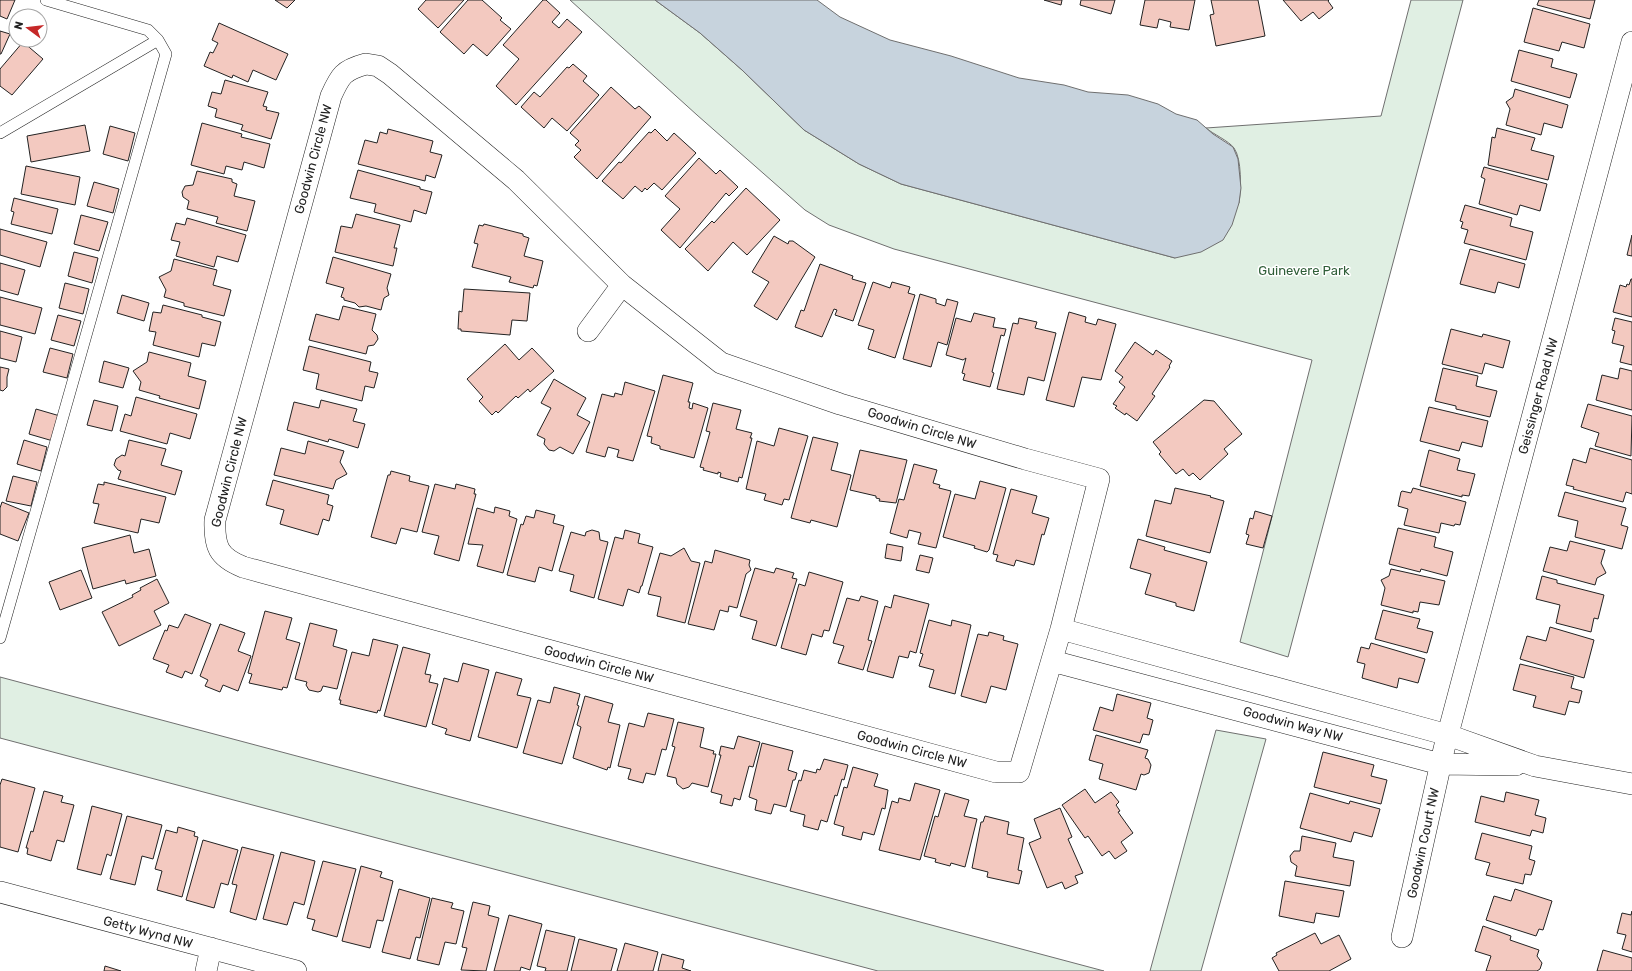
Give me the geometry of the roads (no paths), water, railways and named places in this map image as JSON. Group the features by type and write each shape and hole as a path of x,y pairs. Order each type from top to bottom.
{"street":[{"name":"Geissinger Road NW","path":"1444,749 1632,42"},
{"name":"Goodwin Circle NW","path":"366,64 378,66 390,74 516,180 622,285 722,363 840,404 1025,459 1099,478 1061,629 1019,772 996,772 243,567 230,562 219,551 214,537 217,512 331,96 338,80 350,68 366,64"},
{"path":"588,331 622,285"},
{"name":"Goodwin Way NW","path":"1061,629 1444,749 1535,766"},
{"name":"Goodwin Way NW","path":"1052,661 1444,749 1632,784"},
{"name":"Goodwin Court NW","path":"1402,937 1444,749"},
{"name":"Getty Wynd NW","path":"0,892 296,971"},
{"path":"206,971 211,948"}],"lane":[{"path":"0,638 166,54 158,40 148,30 46,0"},
{"path":"0,133 158,40"}],"park label":[{"name":"Guinevere Park","path":"1304,270"}]}
